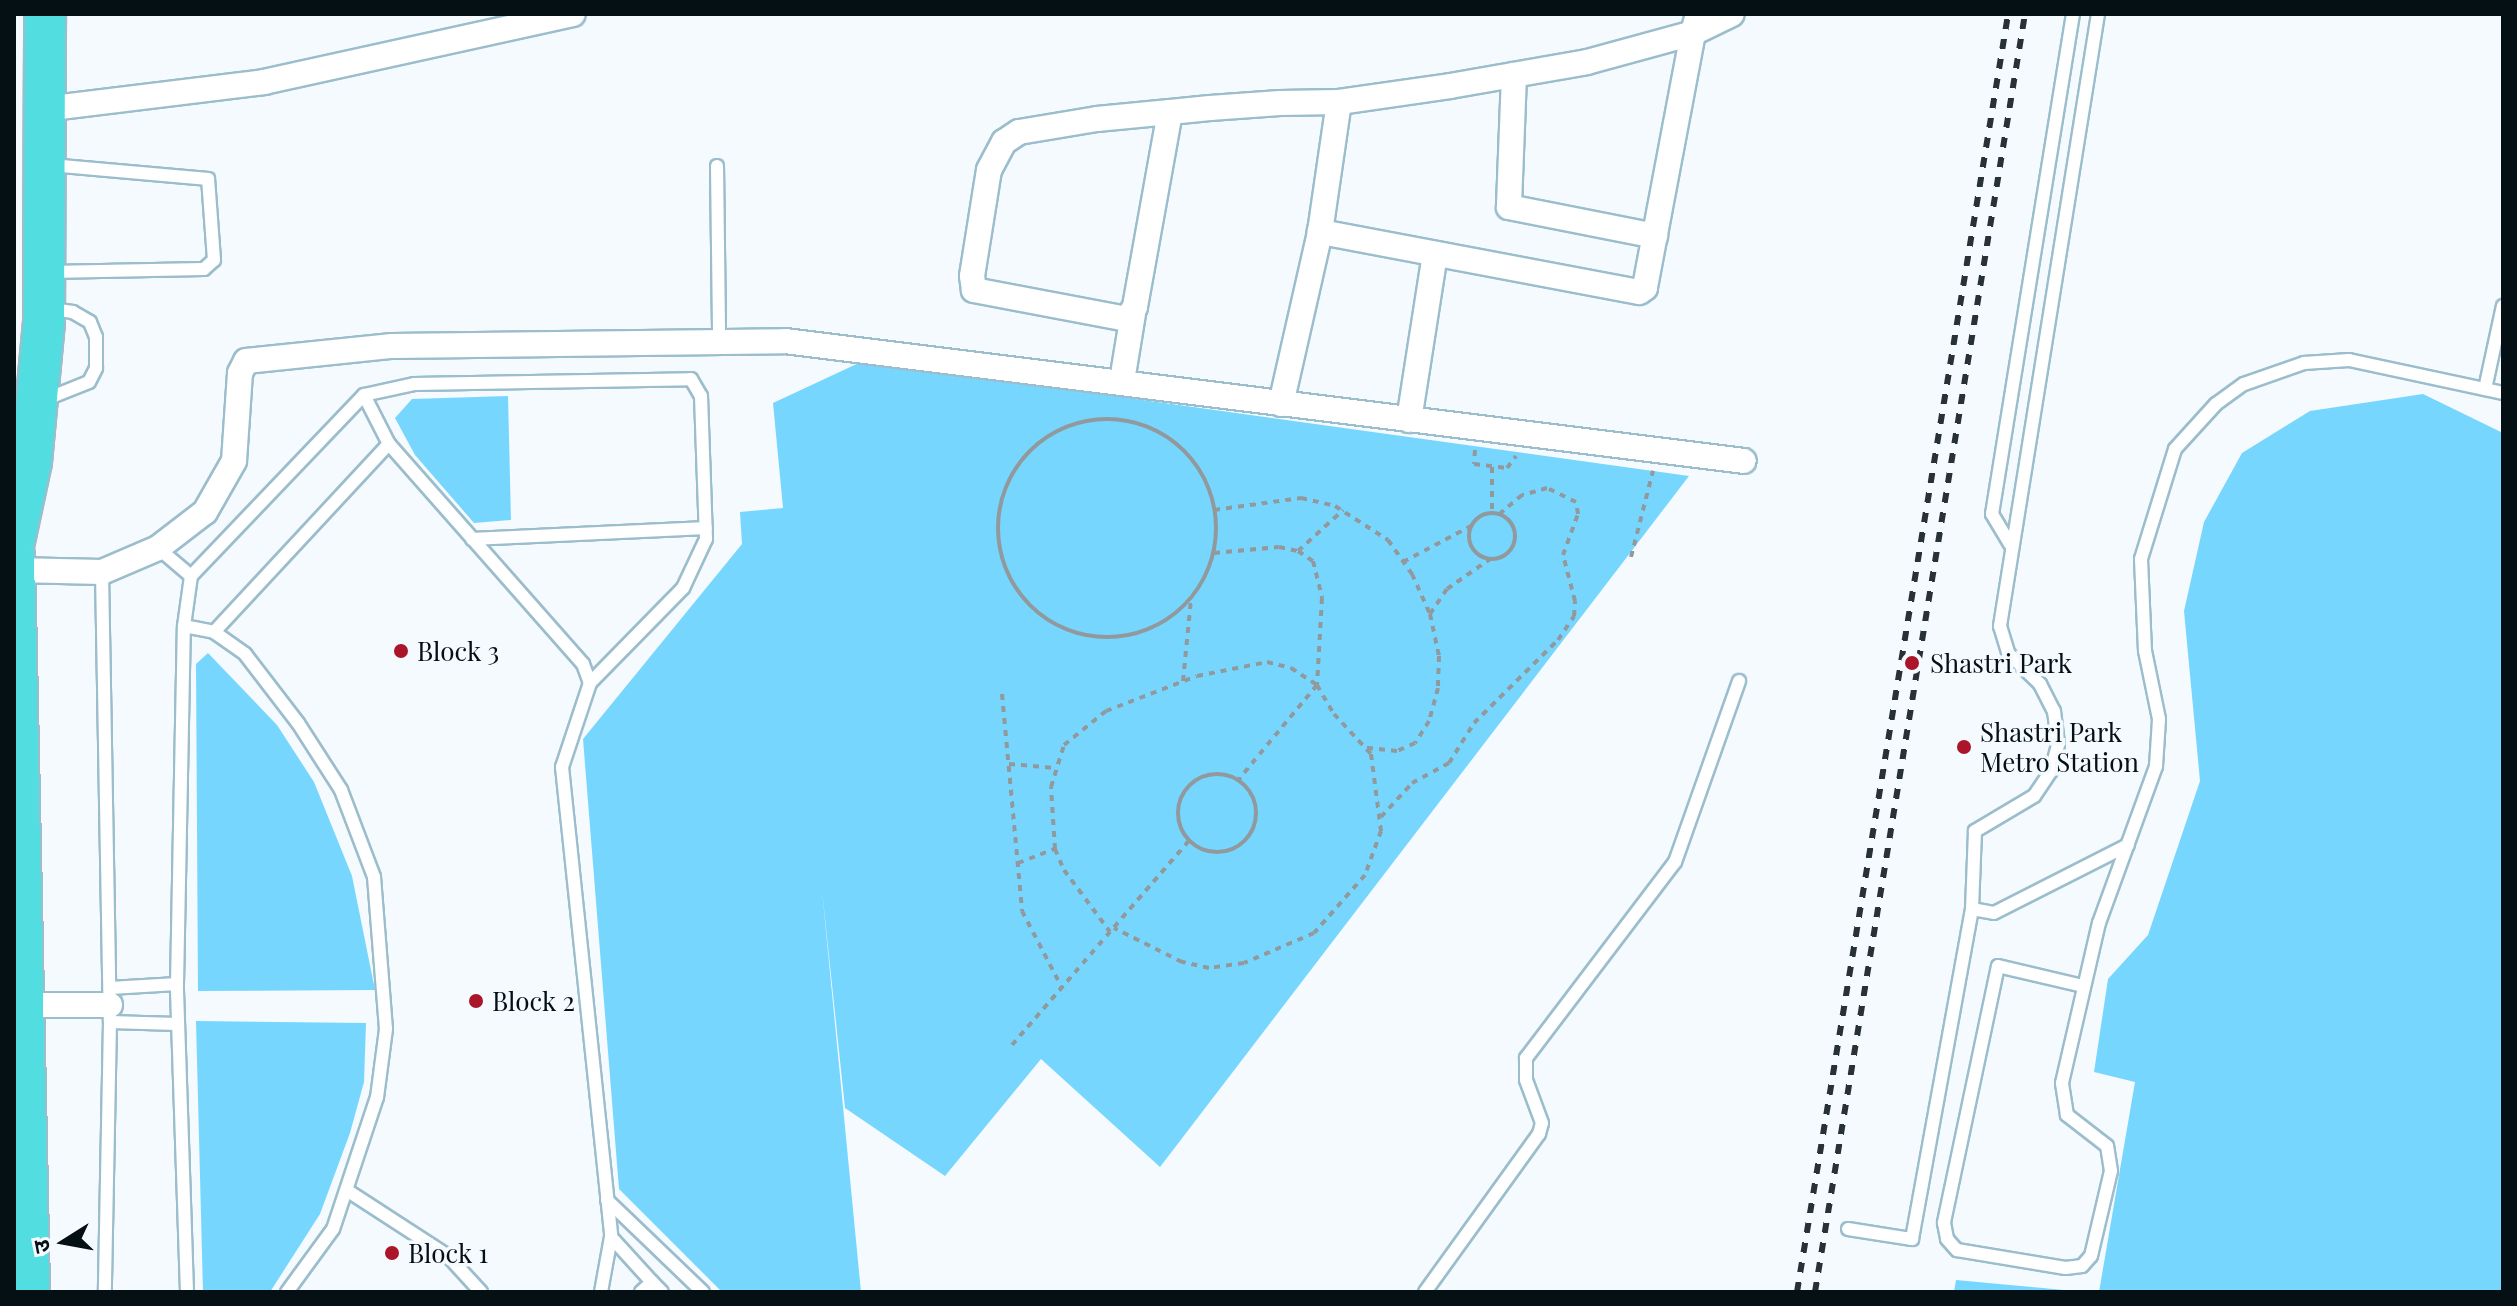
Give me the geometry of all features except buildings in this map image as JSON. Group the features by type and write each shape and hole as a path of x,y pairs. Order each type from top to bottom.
{"highway":[{"path":"14,541 38,402 44,290 45,14"},
{"path":"14,555 26,1005 29,1292"}],"street":[{"path":"45,109 264,82 573,14"},
{"path":"1133,314 1120,320 974,290 972,276 989,170 1004,142 1019,132 1170,112 1339,102 1514,75 1587,62 1732,14"},
{"path":"1320,232 1632,295 1645,288 1696,24"},
{"path":"1514,75 1509,207 1655,236"},
{"path":"1281,404 1320,232 1339,102"},
{"path":"1122,381 1170,112"},
{"path":"1409,420 1435,254"},
{"path":"15,570 102,572 158,548 205,512 220,491 234,461 240,373 253,357 392,346 785,341 1744,461"},
{"path":"26,1005 110,1005"}],"lane":[{"path":"2010,544 1992,514 2073,14"},
{"path":"1848,1229 1912,1239 1972,909 1975,831 2034,796 2051,771 2058,745 2054,711 2003,641 2000,626 2010,544 2098,14"},
{"path":"44,164 208,179 214,260 204,269 44,290"},
{"path":"717,166 719,342"},
{"path":"38,402 76,390 89,382 96,368 96,337 90,322 44,290"},
{"path":"2485,389 2503,306"},
{"path":"2083,986 1998,966 1944,1223 1947,1239 1957,1250 2066,1268 2082,1266 2091,1256 2111,1171 2107,1146 2067,1115 2062,1102 2083,986 2099,923 2156,766 2159,719 2142,624 2141,559 2175,449 2216,404 2244,384 2304,363 2349,360 2503,393"},
{"path":"187,1292 177,984 184,626 191,576 364,395 414,384 691,379 701,396 706,528 683,588 590,683 566,743 562,767 611,1237 601,1292"},
{"path":"364,395 389,444 583,664 590,683"},
{"path":"214,632 389,444"},
{"path":"472,539 706,528"},
{"path":"158,548 191,576"},
{"path":"102,572 110,1005 105,1292"},
{"path":"184,626 214,632 245,654 298,723 341,790 374,877 386,1029 377,1097 333,1229 287,1292"},
{"path":"1425,1292 1539,1134 1542,1123 1526,1080 1526,1058 1675,862 1739,681"},
{"path":"1972,909 1994,913 2128,845"},
{"path":"110,1005 177,984"},
{"path":"110,1005 177,1024"},
{"path":"348,1191 448,1256 481,1292"},
{"path":"607,1200 703,1292"},
{"path":"611,1237 662,1292"},
{"path":"641,1292 652,1282"}],"path":[{"path":"1183,681 1191,598 1214,553 1214,510 1205,480 1184,449 1153,428 1117,418 1080,421 1046,436 1019,461 1002,494 997,531 1003,566 1020,597 1046,621 1078,635 1113,639 1148,631 1191,598"},
{"path":"1631,557 1659,448"},
{"path":"1492,466 1492,513"},
{"path":"1379,819 1412,783 1449,763 1474,723 1567,629 1574,616 1575,601 1563,555 1578,514 1576,502 1547,488 1522,495 1499,514"},
{"path":"1214,510 1301,498 1343,510 1388,540 1403,562 1430,614 1439,656 1438,688 1429,721 1415,743 1397,751 1365,748"},
{"path":"1298,551 1343,510"},
{"path":"1403,562 1492,513 1499,514 1513,526 1514,542 1505,554 1491,559 1447,589 1430,614"},
{"path":"1471,526 1473,548 1491,559"},
{"path":"1214,553 1279,547 1298,551 1313,561 1322,598 1317,685 1238,780"},
{"path":"1267,662 1291,668 1317,685 1334,714 1365,748 1371,754 1381,831 1365,875 1314,933 1276,951 1209,968 1182,962 1112,930 1055,849 1050,820 1055,768 1064,745 1106,711 1183,681 1267,662"},
{"path":"1002,694 1026,924 1062,988"},
{"path":"1009,764 1055,768"},
{"path":"1213,773 1238,780 1254,800 1256,813 1248,838 1226,852 1212,853 1189,841 1177,818 1182,793 1213,773"},
{"path":"1012,1045 1189,841"},
{"path":"1018,863 1055,849"}],"shaded area":[{"path":"863,361 1689,476 1160,1167 1041,1059 945,1176 845,1108 822,890 861,1292 722,1292 619,1189 583,739 742,544 740,512 783,508 773,403"},
{"path":"2423,394 2503,433 2503,1292 2099,1292 2135,1082 2094,1072 2108,979 2148,935 2200,781 2184,611 2204,522 2242,453 2310,411"},
{"path":"508,396 511,520 474,523 415,455 395,418 412,399"},
{"path":"208,653 277,725 314,782 352,876 375,990 198,991 196,664"},
{"path":"196,1021 366,1023 364,1082 350,1133 320,1214 270,1292 203,1292"},
{"path":"1956,1280 2085,1292 1954,1292"}],"railway":[{"path":"1797,1292 2008,14"},
{"path":"1815,1292 2025,14"}],"place":[{"name":"Block 3","path":"401,651"},
{"name":"Shastri Park","path":"1912,663"},
{"name":"Shastri Park Metro Station","path":"1964,747"},
{"name":"Block 2","path":"476,1001"},
{"name":"Block 1","path":"392,1253"}]}
